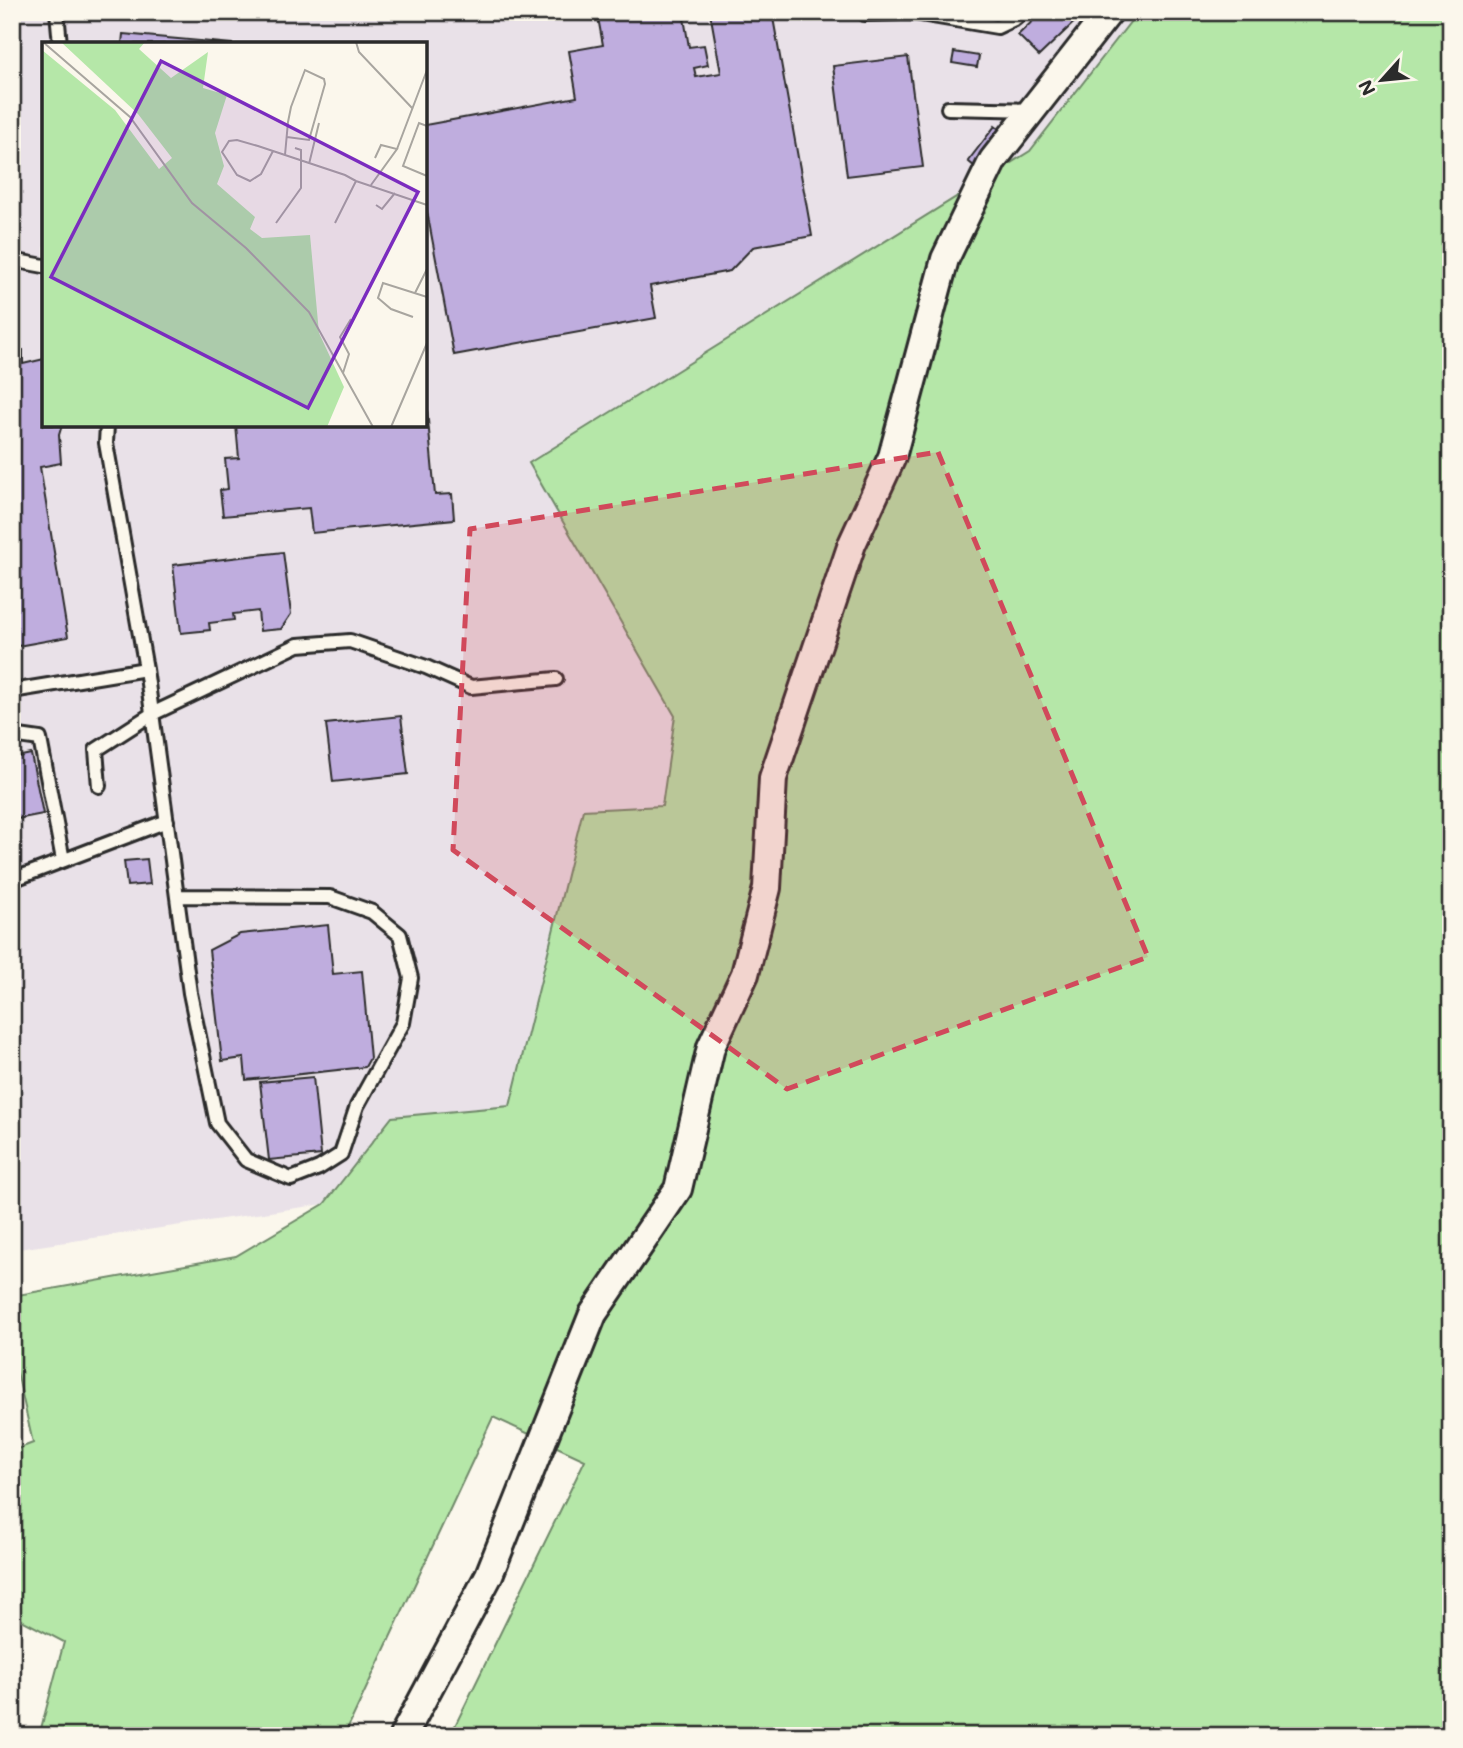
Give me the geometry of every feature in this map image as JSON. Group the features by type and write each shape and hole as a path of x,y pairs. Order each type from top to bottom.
{"street":[{"path":"403,1736 489,1575 593,1314 678,1189 711,1047 745,974 767,888 772,778 852,544 892,457 945,259 993,160 1109,12"}],"lane":[{"path":"57,12 60,42"},
{"path":"865,14 914,13 997,27 1016,19 1019,12"},
{"path":"947,108 1032,110"},
{"path":"12,260 42,265"},
{"path":"107,427 106,443 146,669 190,993 217,1122 246,1160 291,1179 319,1168 341,1154 357,1106 403,1023 411,978 400,934 372,912 330,897 177,896"},
{"path":"99,786 96,750 152,714 298,645 351,641 426,667 471,687 556,680"},
{"path":"12,691 146,669"},
{"path":"12,735 40,739 64,860"},
{"path":"12,880 167,821"}],"highlighted area":[{"path":"938,452 1148,957 787,1089 453,850 470,529"}],"shaded area":[{"path":"12,12 1138,12 1030,151 529,463 675,716 663,806 583,810 510,1107 392,1117 324,1204 12,1250"}],"green space":[{"path":"1138,12 1451,12 1451,1736 450,1736 585,1460 493,1417 344,1736 39,1736 64,1642 12,1615 12,1451 33,1443 12,1350 12,1296 236,1256 324,1204 392,1117 510,1106 583,810 662,806 675,716 529,463 1030,151"}],"building":[{"path":"597,12 683,12 689,47 704,45 708,65 694,68 696,77 721,73 710,12 772,12 812,236 753,247 730,271 650,286 656,318 454,355 427,212 427,125 577,97 569,51 603,45"},
{"path":"1042,12 1085,12 1039,56 1018,35"},
{"path":"123,34 211,42 122,42"},
{"path":"954,52 979,56 977,67 952,63"},
{"path":"908,57 923,167 847,176 833,66"},
{"path":"995,126 1003,132 975,167 968,161"},
{"path":"23,350 23,364 42,359 42,427 61,427 59,435 61,463 40,467 68,637 12,647 12,351"},
{"path":"427,409 435,495 452,494 454,519 312,533 309,508 223,516 220,490 228,489 225,459 239,458 236,427 427,427"},
{"path":"283,552 291,614 281,629 260,631 258,611 233,614 234,620 209,623 210,630 181,633 173,565"},
{"path":"401,716 408,774 333,782 326,724"},
{"path":"31,754 43,814 12,820 12,758"},
{"path":"147,859 150,884 127,886 124,861"},
{"path":"328,925 333,974 362,971 370,1058 365,1067 246,1080 244,1058 222,1061 209,950 240,934"},
{"path":"313,1077 321,1155 269,1160 260,1082"}]}
